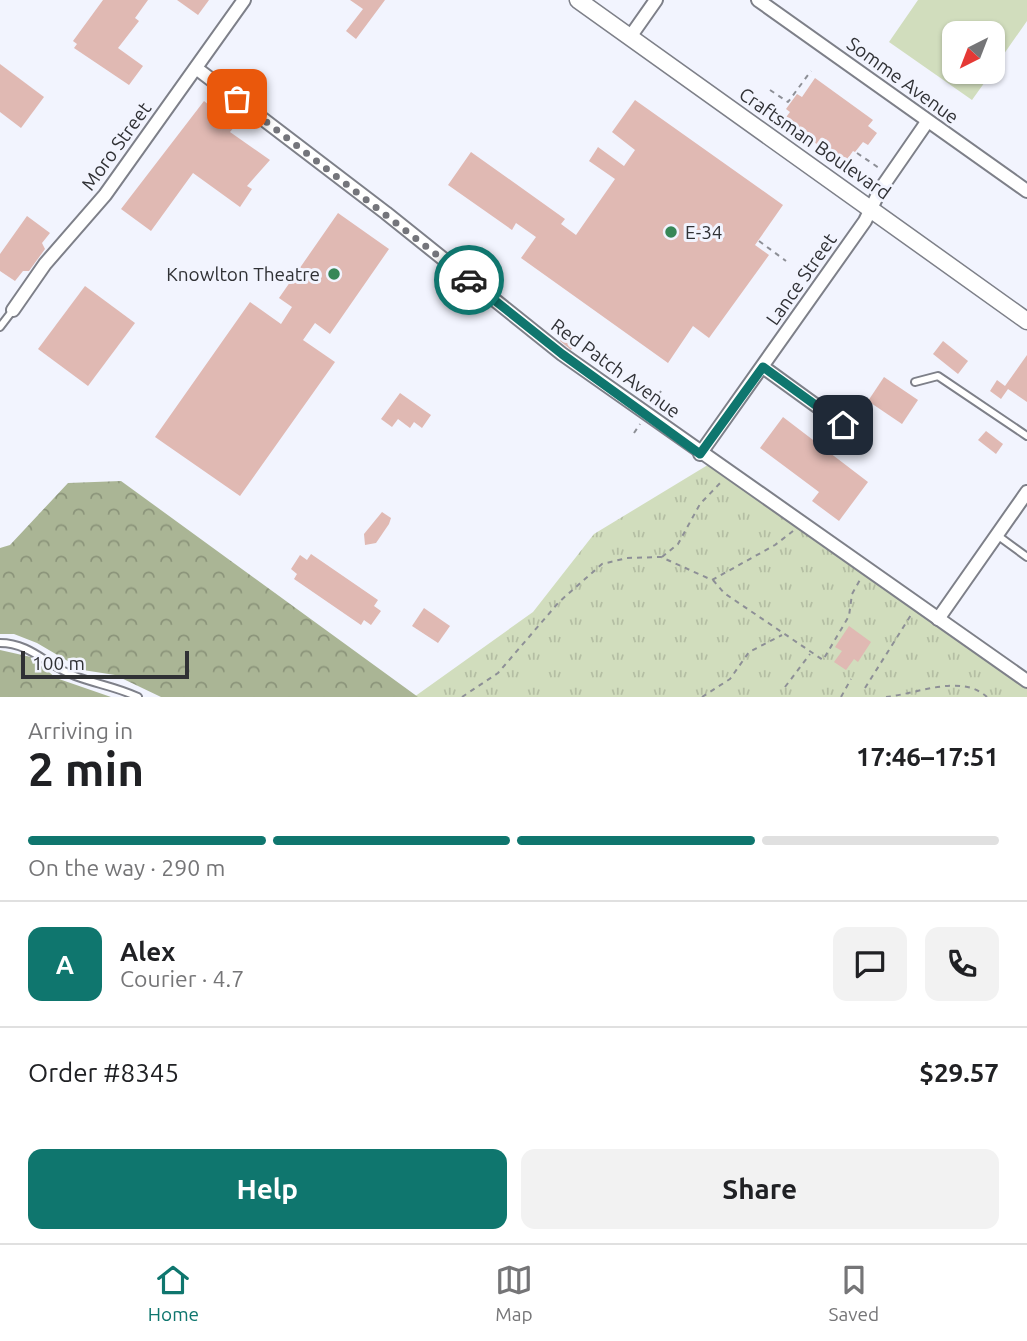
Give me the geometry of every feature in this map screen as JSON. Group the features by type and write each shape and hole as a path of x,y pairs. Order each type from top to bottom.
{"street":[{"name":"Moro Street","path":"13,310 45,264 105,195 244,0"},
{"name":"Craftsman Boulevard","path":"578,0 1027,321"},
{"path":"630,37 656,0"},
{"name":"Somme Avenue","path":"758,0 1027,191"},
{"name":"Red Patch Avenue","path":"196,68 386,213 562,354 728,474 1027,681"},
{"name":"Lance Street","path":"700,454 763,367 928,122"},
{"path":"763,367 843,425"},
{"path":"938,619 1027,492"}],"lane":[{"path":"0,327 13,310"},
{"path":"915,382 938,376 1027,436"},
{"path":"997,536 1027,557"},
{"path":"0,643 33,650 59,670 112,685 138,697"}],"path":[{"path":"770,90 788,102 811,71"},
{"path":"857,153 890,176"},
{"path":"759,241 786,261"},
{"path":"661,557 678,544 699,504 728,474"},
{"path":"712,580 775,545 802,524"},
{"path":"461,697 498,673 559,602 602,564 627,558 661,557 712,580 724,593 822,660 849,616 852,594 867,569"},
{"path":"865,688 918,605"},
{"path":"702,697 730,679 749,652 784,634"},
{"path":"785,687 811,652"},
{"path":"841,697 851,679"},
{"path":"886,697 953,685 969,687 987,697"}],"green space":[{"path":"918,0 1027,0 1027,21 1005,52 1005,21 942,21 942,79 889,42"},
{"path":"949,84 983,84 972,100"},
{"path":"716,460 1027,688 1027,697 414,697 533,612 594,534"},
{"path":"121,481 418,697 161,697 115,675 83,670 37,643 14,634 0,634 0,548 10,545 68,483"},
{"path":"0,650 31,657 56,678 111,697 0,697"}],"building":[{"path":"103,0 148,0 135,18 139,21 118,48 143,66 129,85 74,48 77,44 73,41"},
{"path":"177,0 209,0 198,15"},
{"path":"350,0 385,0 356,39 346,31 363,9"},
{"path":"0,64 44,97 21,128 0,112"},
{"path":"815,78 873,120 868,126 877,133 868,145 863,142 853,151 844,164 784,120 790,112 786,109 797,94 802,97"},
{"name":"E-34","path":"635,100 783,205 755,245 769,255 709,338 693,326 668,363 521,258 536,237 516,223 512,230 448,185 471,152 565,219 561,224 576,235 615,179 589,161 598,147 624,166 635,150 612,132"},
{"path":"204,101 235,126 230,132 270,160 247,186 252,189 240,207 193,173 151,231 121,209"},
{"path":"338,213 389,249 330,334 315,323 303,340 335,362 240,496 155,437 250,302 281,324 292,307 279,298"},
{"path":"27,216 50,233 42,243 45,249 29,271 23,271 15,281 0,271 0,254"},
{"path":"85,286 135,323 88,386 38,349"},
{"path":"565,333 577,342 571,350 560,341"},
{"path":"943,341 968,361 958,374 933,354"},
{"path":"1027,355 1027,402 1008,389 1001,399 990,391 997,380 1005,386"},
{"path":"884,377 918,400 902,424 868,401"},
{"path":"400,393 431,415 422,428 414,422 410,428 398,419 392,427 381,419"},
{"path":"783,417 868,482 839,521 812,501 819,492 760,448"},
{"path":"986,431 1003,444 996,454 978,440"},
{"path":"382,512 391,518 389,524 376,543 365,545 364,534"},
{"path":"311,554 378,600 374,606 381,611 371,625 364,620 361,625 294,579 297,574 291,569 300,555 307,560"},
{"path":"424,608 450,626 438,643 412,626"},
{"path":"849,626 871,642 858,662 854,659 846,670 834,662 842,651 835,647"}],"way so far":[{"path":"237,99 469,280"}],"place":[{"name":"E-34","path":"671,232"},
{"name":"Knowlton Theatre","path":"334,274"}],"route":[{"path":"469,280 562,354 700,454 763,367 843,425"}]}
